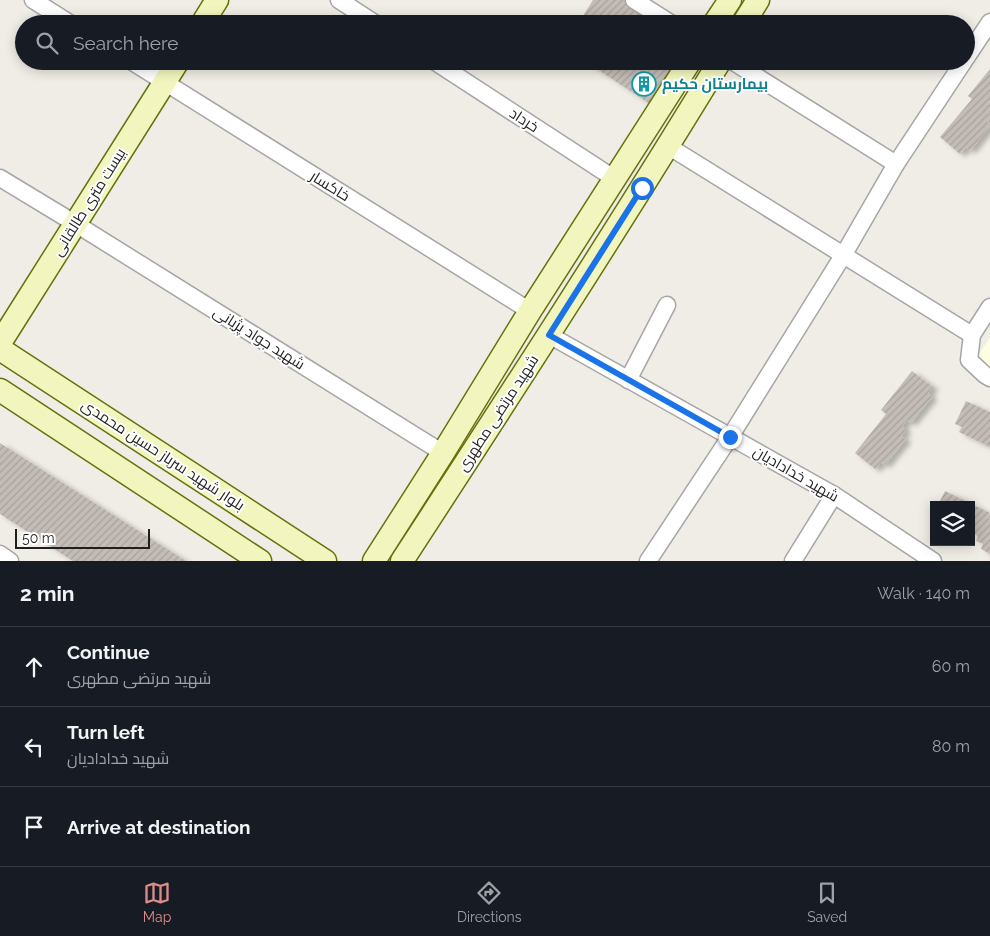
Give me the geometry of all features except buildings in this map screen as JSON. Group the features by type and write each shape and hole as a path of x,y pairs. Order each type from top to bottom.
{"street":[{"path":"33,0 57,15"},
{"path":"208,15 217,0"},
{"path":"339,0 362,15"},
{"path":"634,0 658,15"},
{"path":"720,15 730,0"},
{"path":"749,15 758,0"},
{"path":"975,44 990,22"},
{"name":"خاکسار","path":"146,70 530,311"},
{"name":"بیست متری طالقانی","path":"0,343 172,70"},
{"name":"خرداد","path":"448,70 615,179"},
{"name":"شهید مرتضی مطهری","path":"374,561 530,311 684,70"},
{"name":"شهید مرتضی مطهری","path":"402,561 549,335 714,70"},
{"path":"746,70 896,164"},
{"path":"648,561 730,437 844,254 896,164 958,70"},
{"path":"668,146 844,254 972,336"},
{"name":"شهید جواد پژیانی","path":"0,178 443,453"},
{"path":"628,380 667,305"},
{"path":"990,308 972,336 969,360 990,378"},
{"name":"شهید خدادادیان","path":"549,335 834,495 934,561"},
{"name":"بلوار شهید سرباز حسین محمدی","path":"0,348 325,561"},
{"path":"0,390 260,561"},
{"path":"793,561 834,495"},
{"path":"0,554 10,561"}],"shaded area":[{"path":"990,337 990,368 976,359"}],"place":[{"name":"بیمارستان حکیم","path":"644,84"}],"route":[{"path":"642,188 549,335 730,437"}]}
